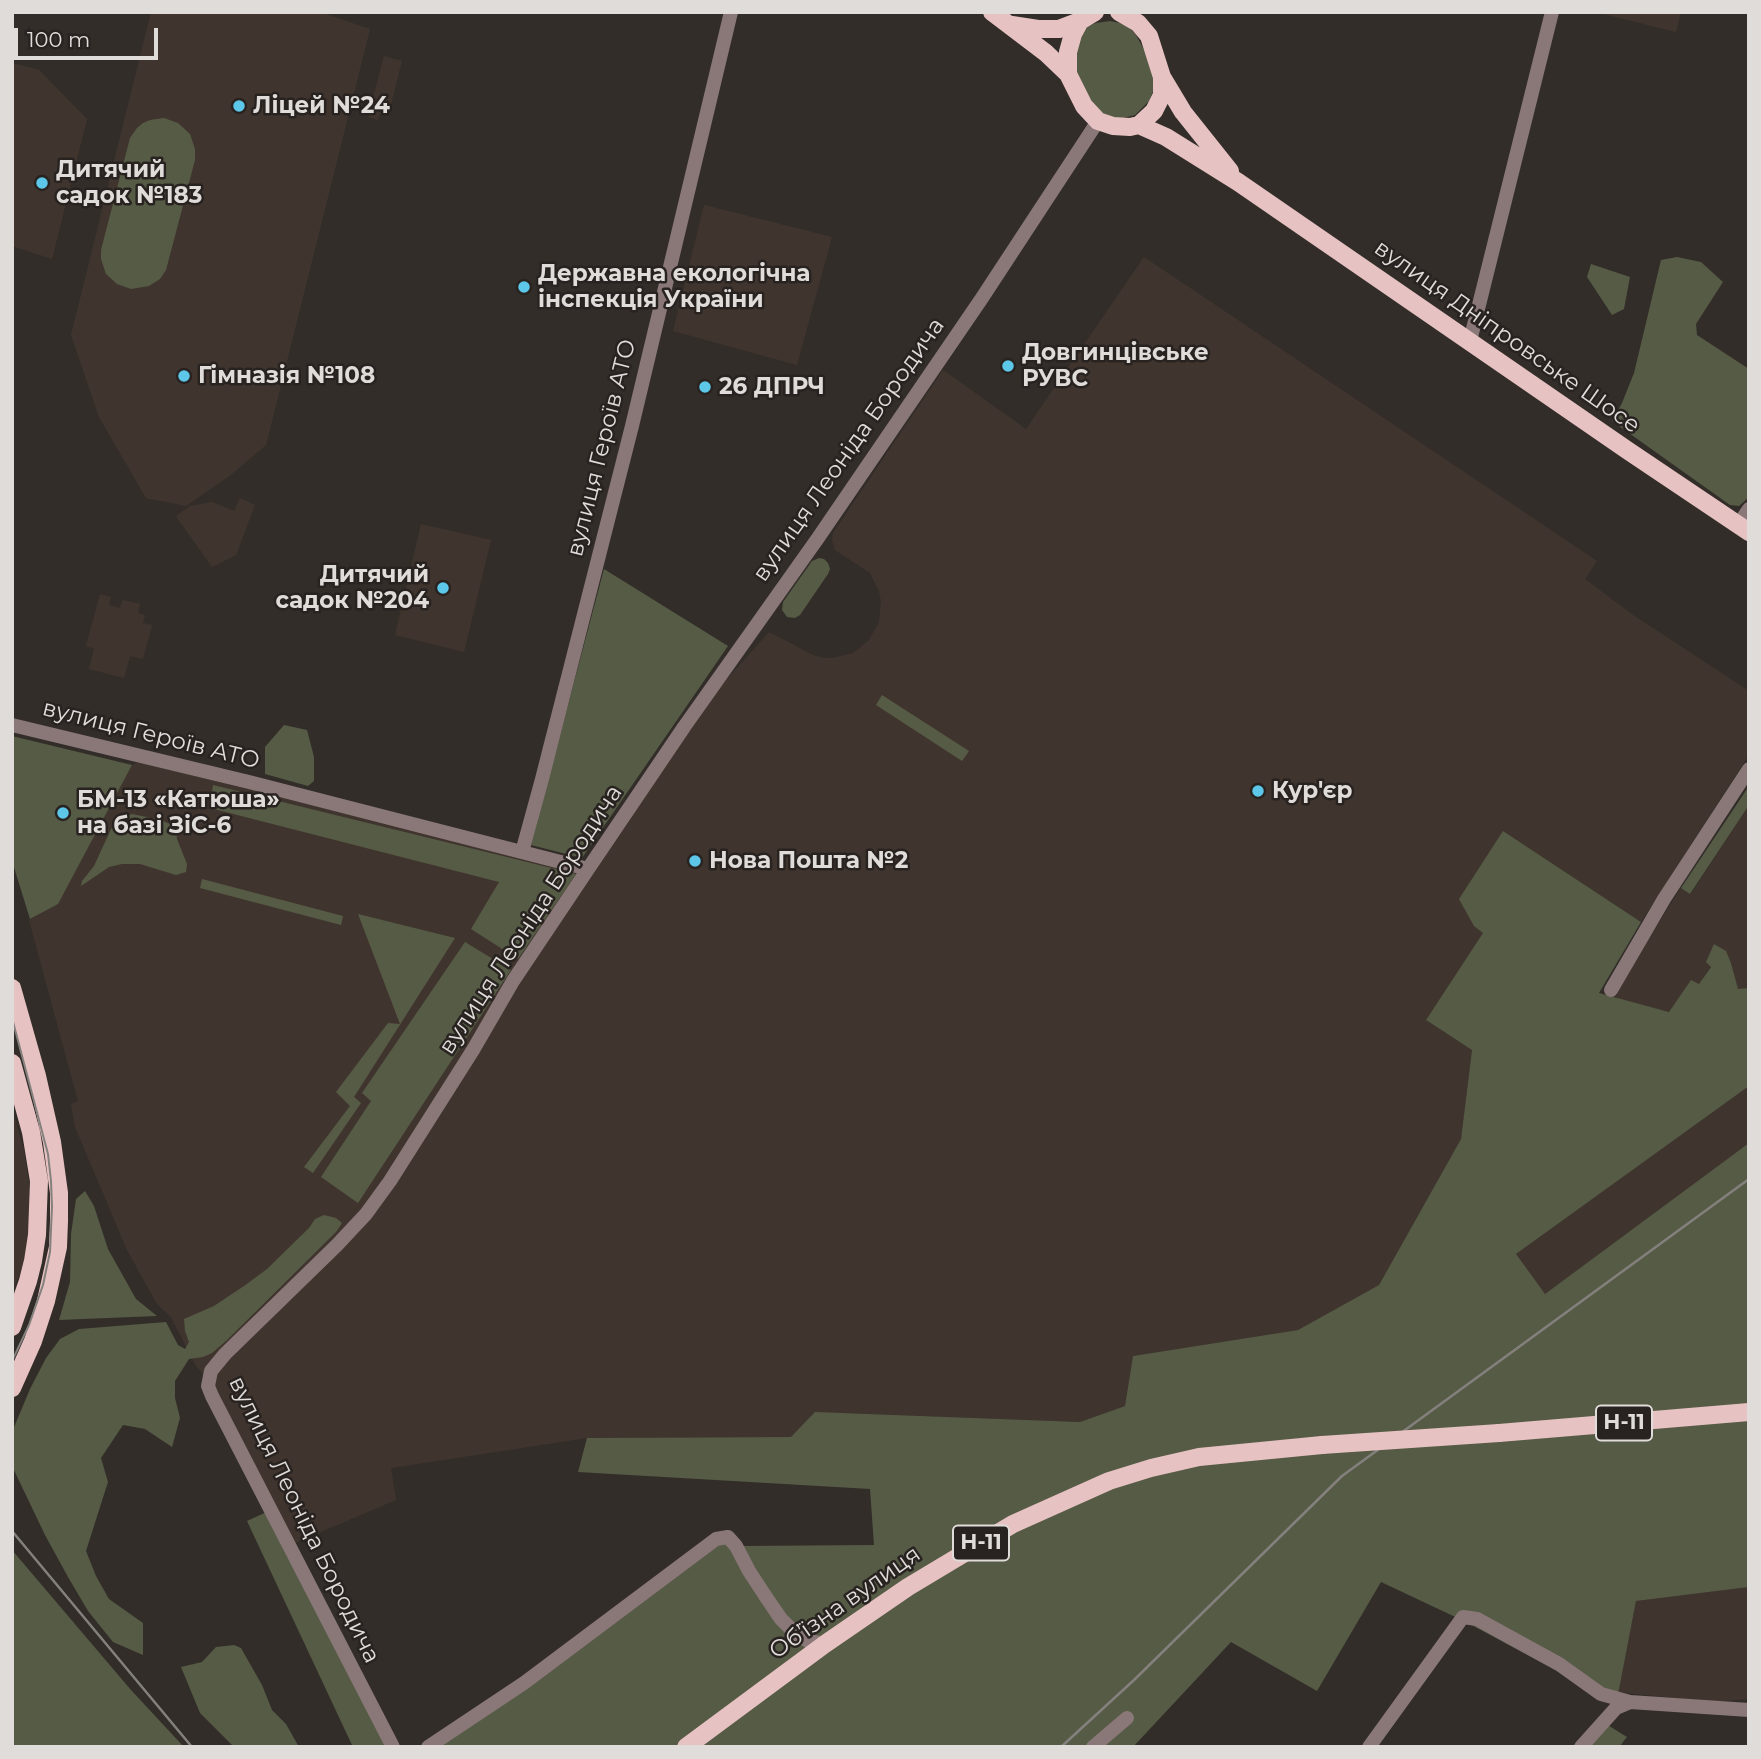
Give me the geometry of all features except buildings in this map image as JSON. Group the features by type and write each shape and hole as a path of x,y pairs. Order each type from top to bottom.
{"main road":[{"path":"992,12 1060,65 1068,74 1084,106 1098,121 1113,126 1130,127 1139,125 1154,111 1162,95 1162,77 1143,21 1119,12"},
{"path":"1010,25 1059,29 1087,16"},
{"path":"1068,74 1069,44 1087,16"},
{"path":"1162,77 1183,112 1238,181"},
{"path":"1139,125 1166,137 1238,181"},
{"name":"вулиця Дніпровське Шосе","path":"1238,181 1626,450 1744,528"},
{"path":"12,988 37,1076 56,1165 59,1193 58,1247 46,1301 12,1388"},
{"path":"12,1063 31,1132 38,1181 37,1235 33,1262 12,1328"},
{"name":"Обʼїзна вулиця","path":"686,1747 825,1644 908,1587 1013,1524 1109,1481 1199,1457 1749,1412"}],"street":[{"name":"вулиця Героїв АТО","path":"522,852 632,426 731,12"},
{"path":"1470,341 1552,12"},
{"name":"вулиця Леоніда Бородича","path":"393,1747 212,1396 208,1386 211,1371 225,1354 337,1245 366,1214 390,1181 513,981 684,727 818,538 982,298 1098,121"},
{"path":"1744,528 1749,509"},
{"name":"вулиця Героїв АТО","path":"12,725 289,792 588,869"},
{"path":"1611,990 1664,900 1749,769"},
{"path":"428,1747 524,1682 716,1539 728,1537 736,1546 766,1597 781,1619 796,1634 808,1641 825,1644"},
{"path":"1369,1747 1463,1618 1477,1619 1559,1664 1601,1695 1630,1702 1749,1710"},
{"path":"1581,1747 1616,1708 1630,1702"},
{"path":"1093,1747 1127,1718"}],"shaded area":[{"path":"151,12 320,12 370,29 266,445 232,474 186,506 146,498 99,417 71,335"},
{"path":"1596,12 1681,12 1676,32"},
{"path":"384,56 402,61 389,112 381,110 378,120 368,117"},
{"name":"Дитячий садок №183","path":"12,63 39,70 87,119 52,259 12,246"},
{"path":"704,205 832,237 797,365 673,331"},
{"path":"1144,257 1597,561 1585,579 1633,615 1749,691 1749,755 1641,922 1503,831 1484,932 1426,1020 1472,1050 1461,1139 1379,1285 1298,1330 1133,1356 1125,1406 1080,1422 846,1413 801,1437 587,1438 391,1468 396,1500 288,1546 208,1380 196,1366 171,1317 157,1304 127,1250 75,1127 71,1104 78,1101 29,920 58,903 132,765 138,762 580,871 684,727 769,632 823,658 853,653 869,640 879,622 879,591 870,573 835,550 833,533 943,370 1026,429"},
{"path":"240,498 255,505 236,555 212,567 176,516 190,506 212,502 234,511"},
{"name":"Дитячий садок №204","path":"421,524 491,540 464,652 395,635"},
{"path":"100,594 111,597 109,605 120,608 123,600 140,604 138,613 145,615 143,623 152,625 143,659 130,656 124,678 89,669 94,649 86,646"},
{"path":"1749,805 1749,988 1738,990 1726,952 1714,944 1711,966 1699,984 1691,981 1669,1012 1615,998 1640,952 1681,888 1691,894"},
{"path":"1749,1086 1749,1143 1544,1295 1516,1254"},
{"path":"12,1108 24,1150 29,1184 30,1233 22,1268 12,1293"},
{"path":"1749,1587 1749,1699 1710,1702 1618,1692 1636,1601"}],"green space":[{"path":"1110,21 1129,27 1136,35 1154,73 1154,89 1149,101 1135,115 1119,119 1106,117 1081,92 1072,53 1079,34 1088,26"},
{"path":"164,118 178,123 190,134 195,160 166,270 160,279 149,286 131,289 117,284 106,274 101,250 130,138 143,123"},
{"path":"1677,257 1701,262 1723,282 1696,324 1697,335 1749,369 1749,497 1739,506 1730,505 1612,421 1634,373 1661,260"},
{"path":"1591,264 1630,277 1624,309 1612,315 1587,277"},
{"path":"819,558 828,563 828,574 800,615 795,618 787,617 782,610 783,602 812,561"},
{"path":"604,569 728,646 582,858 531,845"},
{"path":"882,695 969,751 962,761 876,705"},
{"path":"284,725 307,730 314,757 314,781 308,786 265,774 265,747"},
{"path":"12,736 132,765 58,904 30,919 12,861"},
{"path":"213,785 576,874 518,959 471,929 499,882 210,808"},
{"path":"1749,786 1749,805 1690,894 1681,888"},
{"path":"132,814 161,820 176,827 177,839 187,864 186,872 176,875 140,864 122,864 109,867 81,886 94,866 111,829 120,818"},
{"path":"1503,831 1641,922 1599,993 1669,1012 1691,980 1699,984 1711,967 1706,962 1714,944 1726,951 1738,989 1749,988 1749,1086 1516,1254 1545,1294 1749,1143 1749,1587 1636,1601 1616,1705 1466,1622 1381,1582 1317,1691 1231,1642 1133,1747 428,1747 716,1539 737,1546 874,1545 870,1489 578,1472 587,1438 791,1437 815,1412 1080,1422 1125,1406 1133,1356 1298,1330 1379,1285 1461,1139 1472,1050 1426,1020 1483,933 1474,926 1459,899"},
{"path":"202,879 343,916 341,925 200,888"},
{"path":"358,914 455,938 354,1097 361,1103 313,1173 304,1167 350,1106 336,1092 388,1023 400,1024"},
{"path":"465,942 511,970 358,1203 321,1177 371,1101 362,1093"},
{"path":"85,1191 94,1206 108,1249 136,1299 157,1316 59,1320 70,1282 71,1234 76,1199"},
{"path":"324,1215 336,1218 342,1223 336,1232 226,1341 212,1353 189,1359 175,1381 175,1398 180,1418 172,1447 145,1429 123,1425 101,1458 108,1482 86,1551 109,1599 143,1623 143,1655 113,1642 88,1611 68,1577 12,1466 12,1432 30,1389 46,1358 60,1339 79,1329 166,1322 178,1345 185,1349 189,1342 184,1319 214,1306 267,1269 315,1219"},
{"path":"271,1510 393,1747 351,1747 247,1521"},
{"path":"12,1550 131,1690 184,1747 12,1747"},
{"path":"234,1645 241,1648 262,1685 272,1710 286,1724 299,1747 234,1747 200,1713 181,1667 202,1662 216,1647"},
{"path":"1606,1724 1627,1737 1619,1747 1587,1747"}],"tram line":[{"path":"12,1018 48,1154 52,1207 50,1252 43,1285 29,1325 12,1361"}],"railway":[{"path":"1061,1747 1134,1680 1342,1476 1749,1179"},
{"path":"12,1531 192,1747"}],"place":[{"name":"Ліцей №24","path":"239,106"},
{"name":"Дитячий садок №183","path":"42,183"},
{"name":"Державна екологічна інспекція України","path":"524,287"},
{"name":"Довгинцівське РУВС","path":"1008,366"},
{"name":"Гімназія №108","path":"184,376"},
{"name":"26 ДПРЧ","path":"705,387"},
{"name":"Дитячий садок №204","path":"443,588"},
{"name":"Кур'єр","path":"1258,791"},
{"name":"БМ-13 «Катюша» на базі ЗіС-6","path":"63,813"},
{"name":"Нова Пошта №2","path":"695,861"}]}
